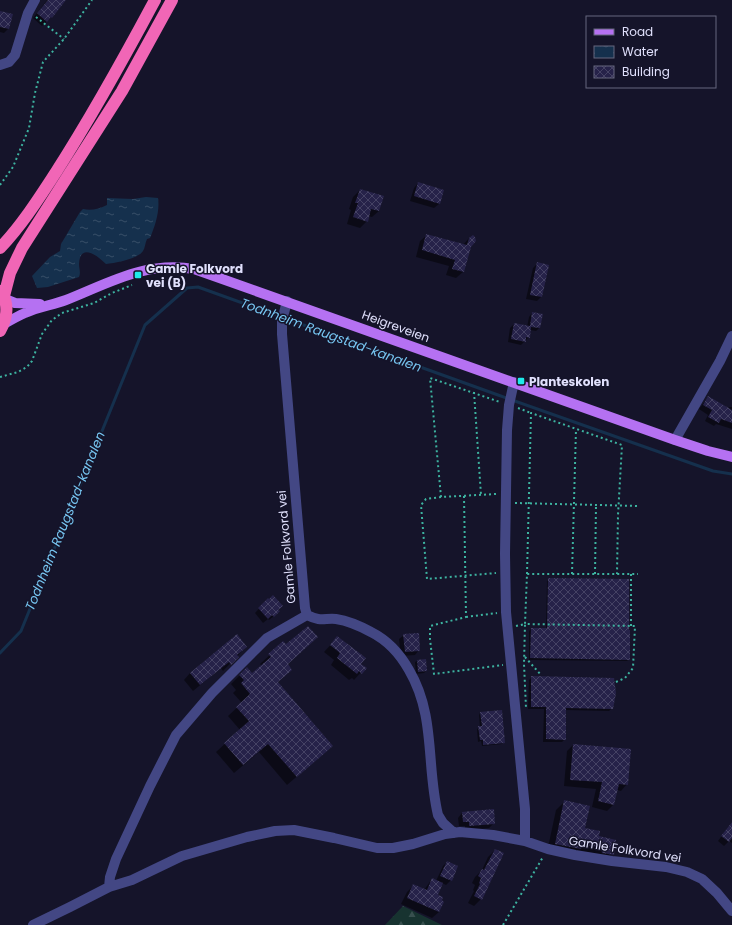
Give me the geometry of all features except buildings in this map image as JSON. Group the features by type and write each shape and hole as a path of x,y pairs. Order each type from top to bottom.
{"highway":[{"path":"0,248 32,208 68,153 114,78 155,0"},
{"path":"2,328 6,316 3,294 10,273 22,248 122,91 172,0"}],"main road":[{"name":"Heigreveien","path":"2,328 24,313 60,302 131,274 156,267 172,266 200,270 288,301 512,387 708,451 732,457"},
{"name":"Heigreveien","path":"3,294 15,304 50,304"}],"street":[{"path":"0,65 9,62 15,55 28,13 35,0"},
{"name":"Gamle Folkvord vei","path":"288,301 283,318 282,334 295,496 305,608 307,615 313,618 323,620 334,619 361,626 383,639 403,660 418,686 426,712 438,815 443,823 454,833"},
{"path":"675,440 720,361 732,336"},
{"path":"512,387 509,405 506,498 506,612 525,809 525,841"},
{"path":"109,887 110,877 116,859 176,735 212,693 267,638 307,615"},
{"name":"Gamle Folkvord vei","path":"33,925 109,887 132,880 182,856 247,837 275,831 294,830 357,844 383,848 393,848 413,844 454,833 470,832 493,835 525,841 548,849 605,860 666,867 687,872 702,879 717,893 732,911"}],"path":[{"path":"0,185 13,167 30,128 35,93 42,62 64,40 92,0"},
{"path":"28,13 34,15 64,40"},
{"path":"0,377 18,372 27,367 32,361 42,334 52,320 62,313 94,303 112,293 133,285"},
{"path":"441,497 430,378 474,392 622,445 618,515 617,574"},
{"path":"474,392 481,495"},
{"path":"526,710 524,656 532,413"},
{"path":"572,574 576,429"},
{"path":"506,571 427,579 421,505 426,499 430,497 481,495 506,498 528,504 639,506"},
{"path":"464,496 466,618"},
{"path":"595,574 596,505"},
{"path":"527,574 638,574"},
{"path":"631,626 632,574"},
{"path":"506,612 466,618 430,626 430,640 434,674 511,664"},
{"path":"525,624 635,626 633,668 625,678 616,682"},
{"path":"524,656 541,675"},
{"path":"503,925 548,849"}],"green space":[{"path":"403,906 442,925 385,925"}],"water":[{"path":"146,197 158,198 157,218 150,238 147,239 144,250 140,254 126,260 106,264 94,255 86,252 80,257 79,277 48,287 37,288 32,276 50,257 60,251 61,244 83,209 98,209 107,205 107,198 133,199"}],"waterway":[{"name":"Todnheim Raugstad-kanalen","path":"0,653 21,631 145,325 187,288 198,287 713,471 732,474"}],"place":[{"name":"Gamle Folkvord vei (B)","path":"138,275"},
{"name":"Planteskolen","path":"521,381"}]}
